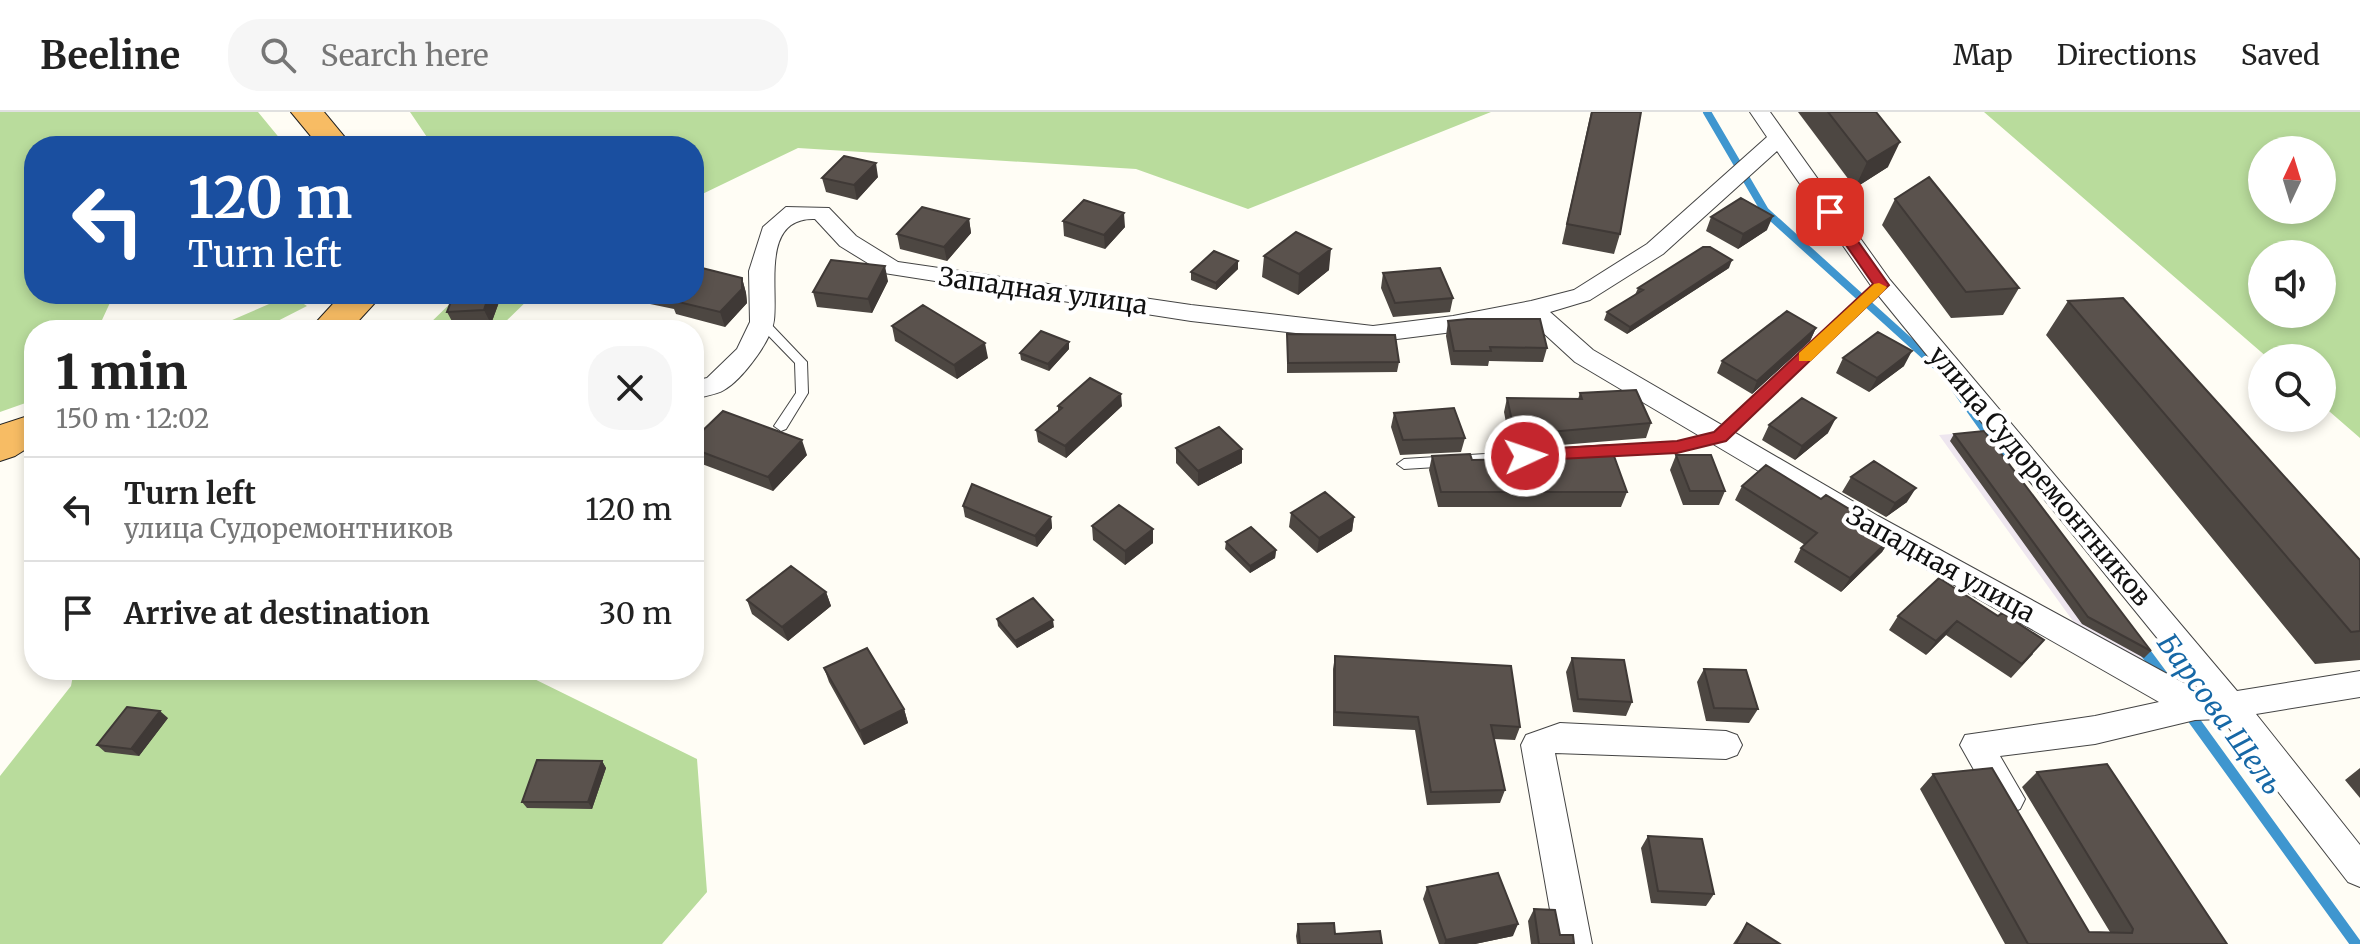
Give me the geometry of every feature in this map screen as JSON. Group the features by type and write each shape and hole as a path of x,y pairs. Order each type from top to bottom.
{"highway":[{"path":"307,112 327,136"},
{"path":"338,320 354,304"},
{"path":"0,446 12,436 24,432"}],"street":[{"name":"улица Судоремонтников","path":"1760,112 1882,285 2230,705 2360,871"},
{"name":"Западная улица","path":"704,387 716,384 747,353 762,322 761,271 774,227 794,212 821,213 848,241 892,268 1261,323 1373,334 1453,324 1532,309 1582,295 1655,249 1778,139"},
{"name":"Западная улица","path":"1532,309 1584,356 1720,437 2195,707"},
{"path":"2024,825 1976,745 2095,730 2195,707 2230,705 2360,684"},
{"path":"1574,944 1537,745 1560,737 1726,745"}],"lane":[{"path":"1586,453 1677,447 1720,437 1882,285"},
{"path":"762,322 801,362 802,393 781,426"},
{"path":"1404,464 1556,455"}],"shaded area":[{"path":"1978,432 2151,659 2122,660 2078,628 1939,435"}],"green space":[{"path":"0,112 258,112 278,136 24,136 24,304 109,304 102,320 24,320 24,404 0,412"},
{"path":"410,112 1491,112 1248,209 1136,169 798,148 704,193 704,136 426,136"},
{"path":"1984,112 2360,112 2360,438 2336,417 2336,344 2252,344"},
{"path":"269,304 307,306 280,320 232,320"},
{"path":"450,304 524,304 507,320 433,320"},
{"path":"72,680 536,680 697,759 707,892 662,944 0,944 0,776 71,686"}],"building":[{"path":"1592,112 1641,112 1620,234 1567,224"},
{"path":"1828,112 1876,112 1900,142 1867,162"},
{"path":"844,156 876,163 854,185 822,178"},
{"path":"1929,177 2019,288 1966,292 1895,199"},
{"path":"1741,198 1773,216 1743,234 1711,217"},
{"path":"1084,200 1124,213 1104,235 1063,221"},
{"path":"922,207 969,219 944,247 897,234"},
{"path":"1296,232 1331,249 1299,274 1264,256"},
{"path":"1703,247 1710,247 1732,260 1630,327 1607,312 1643,290 1638,288"},
{"path":"1214,251 1238,261 1216,283 1191,272"},
{"path":"831,260 885,266 868,299 813,292"},
{"path":"704,268 742,278 742,289 720,312 687,304 704,304"},
{"path":"1440,268 1453,298 1395,303 1383,273"},
{"path":"2123,298 2360,560 2360,631 2351,632 2068,301"},
{"path":"450,304 486,304 484,310 447,312"},
{"path":"923,305 985,343 954,365 892,326"},
{"path":"1787,311 1816,328 1757,381 1722,361"},
{"path":"1540,319 1547,348 1490,347 1491,351 1454,351 1448,321"},
{"path":"1041,331 1069,342 1048,364 1020,353"},
{"path":"1878,332 1912,351 1877,378 1843,358"},
{"path":"1287,334 1395,335 1399,362 1288,363"},
{"path":"1090,378 1121,394 1065,446 1036,430 1062,408 1058,406"},
{"path":"1636,390 1651,423 1515,435 1507,398 1582,399 1580,393"},
{"path":"1802,398 1836,418 1802,446 1769,425"},
{"path":"1454,408 1465,438 1403,440 1394,413"},
{"path":"723,411 802,440 768,477 704,453 704,429"},
{"path":"1219,427 1242,449 1198,471 1176,448"},
{"path":"1984,431 2151,651 2088,617 1954,434"},
{"path":"1610,445 1627,492 1441,492 1432,456 1470,454 1472,460 1520,459 1518,451"},
{"path":"1676,455 1711,455 1725,491 1690,491"},
{"path":"1874,461 1916,488 1895,503 1851,477"},
{"path":"1766,465 1821,499 1826,495 1891,538 1850,578 1801,548 1817,533 1742,486"},
{"path":"972,484 1051,517 1035,536 963,506"},
{"path":"1325,492 1354,517 1319,538 1291,513"},
{"path":"1119,505 1153,529 1125,551 1092,526"},
{"path":"1251,527 1276,550 1250,566 1226,542"},
{"path":"791,566 826,592 782,627 747,600"},
{"path":"1939,578 1998,616 2002,613 2044,640 2022,664 1957,621 1936,641 1898,616"},
{"path":"1033,598 1053,620 1015,641 997,619"},
{"path":"867,648 904,709 860,731 824,668"},
{"path":"1335,656 1511,666 1520,727 1491,725 1505,790 1431,792 1418,717 1335,712"},
{"path":"1572,658 1624,660 1632,702 1578,699"},
{"path":"1704,669 1746,670 1758,709 1714,708"},
{"path":"127,707 160,711 131,749 97,745"},
{"path":"537,760 602,761 588,802 522,802"},
{"path":"2107,764 2227,944 2028,944 1933,774 1992,768 2089,932 2132,933 2133,929 2037,772"},
{"path":"1648,836 1702,839 1714,894 1658,891"},
{"path":"1498,873 1518,924 1446,940 1427,887"},
{"path":"1534,909 1555,910 1560,935 1573,935 1574,944 1539,944"},
{"path":"1334,923 1335,934 1380,931 1382,944 1300,944 1298,924"},
{"path":"1747,923 1780,944 1736,944"}],"waterway":[{"name":"Барсова Щель","path":"1707,112 1765,211 1942,371"},
{"name":"Барсова Щель","path":"1952,384 2003,456"},
{"name":"Барсова Щель","path":"2139,644 2165,679"},
{"name":"Барсова Щель","path":"2188,712 2356,944"}],"slow traffic":[{"path":"1805,357 1879,287"}],"route":[{"path":"1525,456 1677,447 1720,437 1882,285 1830,212"}]}
